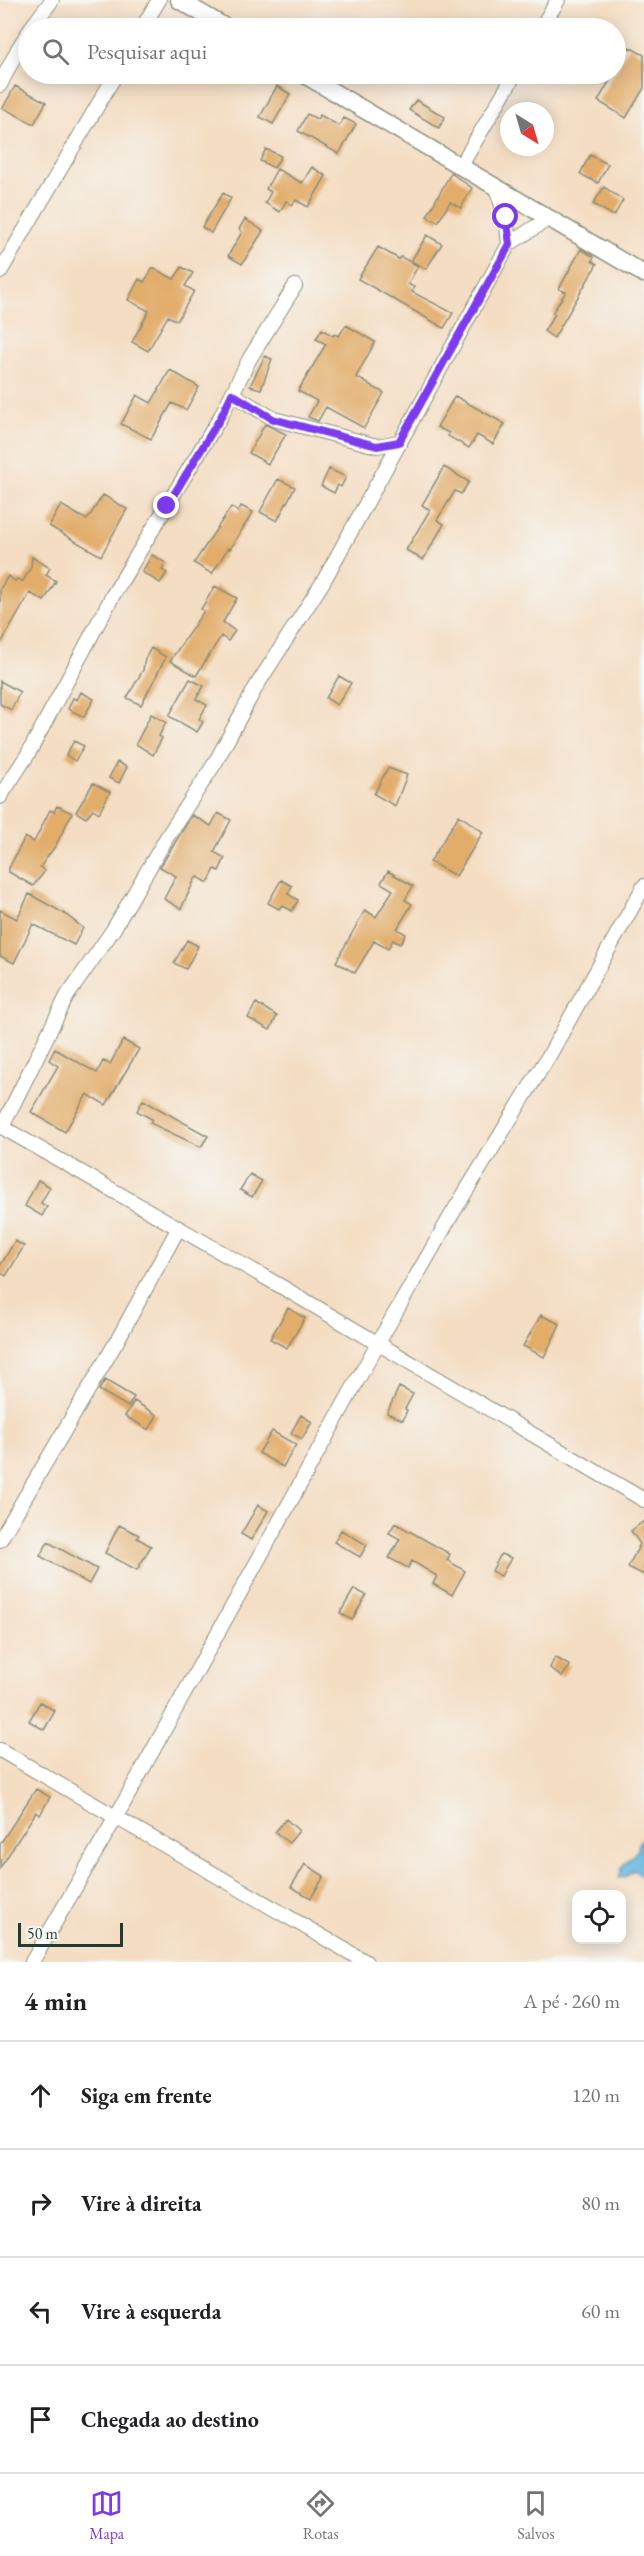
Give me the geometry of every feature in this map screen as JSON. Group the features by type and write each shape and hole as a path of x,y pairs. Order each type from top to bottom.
{"street":[{"path":"38,18 52,0"},
{"path":"148,18 159,0"},
{"path":"179,0 210,18"},
{"path":"547,18 558,0"},
{"path":"0,85 18,49"},
{"path":"0,272 110,84"},
{"path":"320,84 548,219 642,270"},
{"path":"460,167 509,84"},
{"path":"496,188 506,217 510,244"},
{"path":"548,219 510,244 324,582 257,685 215,763 96,957 67,996 1,1126 378,1343 644,1500"},
{"path":"0,797 28,754 113,594 221,417 250,358 295,286"},
{"path":"232,394 273,419 377,446 399,442"},
{"path":"32,1962 116,1818 378,1343 452,1214 550,1054 644,886"},
{"path":"0,1540 111,1351 178,1229"},
{"path":"0,1750 366,1962"}],"water":[{"path":"644,1840 644,1877 634,1870 625,1877 619,1878 623,1865 638,1850 638,1843"}],"building":[{"path":"629,47 644,55 644,88 626,118 598,101 608,84 626,84 626,52"},
{"path":"15,86 46,102 34,124 3,108"},
{"path":"277,86 290,94 273,124 260,117"},
{"path":"416,100 445,117 439,128 409,110"},
{"path":"307,114 317,119 320,115 339,126 344,118 356,124 339,154 298,131"},
{"path":"266,149 281,156 274,168 260,161"},
{"path":"590,155 608,164 598,183 580,174"},
{"path":"312,167 326,176 308,207 296,200 292,205 286,201 280,212 265,203 271,192 266,189 277,169 302,183"},
{"path":"451,173 472,188 461,208 450,202 438,222 427,216"},
{"path":"604,187 623,200 614,216 593,204"},
{"path":"223,193 231,198 211,233 202,227"},
{"path":"245,219 263,231 242,264 228,256 242,232 239,229"},
{"path":"427,235 442,244 426,269 411,261"},
{"path":"378,247 399,259 401,257 418,266 408,284 414,287 412,292 453,313 444,328 358,279"},
{"path":"581,249 594,257 592,261 597,264 554,338 544,331 555,314 552,313 566,292 559,289"},
{"path":"182,267 193,273 185,286 194,291 177,321 168,316 148,351 132,342 149,311 128,300 139,279 144,282 153,268 174,279"},
{"path":"346,325 375,342 356,377 384,393 364,428 326,407 318,421 308,417 317,401 298,391 326,344 316,339 322,329 333,336 334,334 339,336"},
{"path":"265,356 272,359 261,389 250,386"},
{"path":"170,370 199,387 186,410 172,403 151,439 121,424 137,395 151,403"},
{"path":"455,396 505,424 493,444 477,435 469,448 437,427"},
{"path":"265,424 286,434 268,464 249,453"},
{"path":"444,467 469,482 461,494 455,491 437,520 444,524 423,560 406,550 430,510 422,505"},
{"path":"329,469 346,477 341,487 338,485 334,493 321,486"},
{"path":"278,479 295,487 277,521 260,512"},
{"path":"103,495 127,509 101,556 49,526 61,505 87,520"},
{"path":"241,506 253,512 212,574 194,563 231,507 238,512"},
{"path":"152,555 166,563 162,570 167,573 160,583 142,572"},
{"path":"32,557 50,568 46,575 56,581 44,601 30,593 0,645 0,589 8,576 15,581 17,579 23,581 31,567"},
{"path":"215,586 237,598 223,622 235,631 228,641 221,636 196,676 170,661 204,611 201,609"},
{"path":"151,648 166,657 141,705 127,698 143,670 145,659"},
{"path":"339,676 351,683 337,705 326,698"},
{"path":"190,679 204,686 196,699 207,705 199,719 203,722 197,732 169,716"},
{"path":"0,681 20,692 11,710 0,704"},
{"path":"81,692 94,699 84,717 68,709 73,698 77,700"},
{"path":"151,714 166,722 159,736 162,738 153,755 136,744"},
{"path":"74,741 84,746 75,761 66,755"},
{"path":"117,762 127,767 119,783 109,778"},
{"path":"388,768 407,775 395,806 374,794"},
{"path":"93,783 110,792 99,813 93,809 86,818 76,812"},
{"path":"57,806 72,813 56,845 40,867 45,871 33,886 9,872 9,868 25,837 34,842 50,810 54,812"},
{"path":"218,813 231,820 214,852 225,858 219,871 215,869 208,883 198,877 195,879 181,909 164,899 176,876 160,867 192,815 211,826"},
{"path":"459,815 483,832 456,876 430,862"},
{"path":"388,871 413,886 405,900 412,904 397,929 406,934 400,944 393,940 388,949 374,941 355,973 336,962 365,910 376,917 393,890 381,883"},
{"path":"281,880 292,886 288,894 298,900 292,911 282,905 279,909 268,903"},
{"path":"29,894 65,914 83,928 74,945 33,924 14,963 0,956 0,910 17,919"},
{"path":"187,940 198,946 186,969 174,963"},
{"path":"256,1003 277,1016 270,1030 248,1018"},
{"path":"123,1040 139,1049 106,1105 87,1094 65,1132 31,1112 58,1066 49,1060 55,1049 97,1073 103,1061 110,1064"},
{"path":"143,1100 208,1136 201,1147 150,1123 152,1119 137,1111"},
{"path":"250,1174 262,1181 252,1197 240,1190"},
{"path":"38,1180 50,1187 41,1203 47,1207 42,1216 25,1206"},
{"path":"15,1241 24,1246 6,1276 0,1272 0,1266"},
{"path":"288,1308 305,1318 287,1348 270,1339"},
{"path":"541,1315 560,1324 544,1357 523,1346"},
{"path":"105,1380 134,1397 128,1407 99,1390"},
{"path":"399,1387 413,1394 405,1409 407,1410 403,1420 387,1413"},
{"path":"134,1401 157,1415 149,1430 125,1416"},
{"path":"301,1415 312,1422 302,1439 291,1433"},
{"path":"272,1431 296,1445 283,1467 259,1453"},
{"path":"258,1505 268,1511 251,1540 241,1534"},
{"path":"644,1521 644,1575 628,1567 640,1544 631,1531"},
{"path":"395,1523 450,1554 447,1560 465,1571 452,1595 433,1584 437,1576 412,1561 408,1568 389,1558 400,1539 389,1533"},
{"path":"119,1525 139,1535 137,1538 151,1546 137,1570 105,1553"},
{"path":"341,1530 367,1545 360,1557 334,1542"},
{"path":"48,1542 97,1569 89,1584 40,1556"},
{"path":"501,1554 511,1558 501,1576 492,1571"},
{"path":"354,1589 366,1595 352,1620 340,1613"},
{"path":"555,1657 570,1666 562,1677 550,1668"},
{"path":"40,1702 55,1711 44,1730 29,1721"},
{"path":"36,1789 50,1797 40,1815 36,1812 0,1868 0,1844"},
{"path":"286,1819 299,1831 289,1843 275,1832"},
{"path":"305,1864 324,1876 311,1898 291,1887"}],"route":[{"path":"167,506 221,417 232,394 273,419 377,446 399,442 510,244 506,217"}]}
